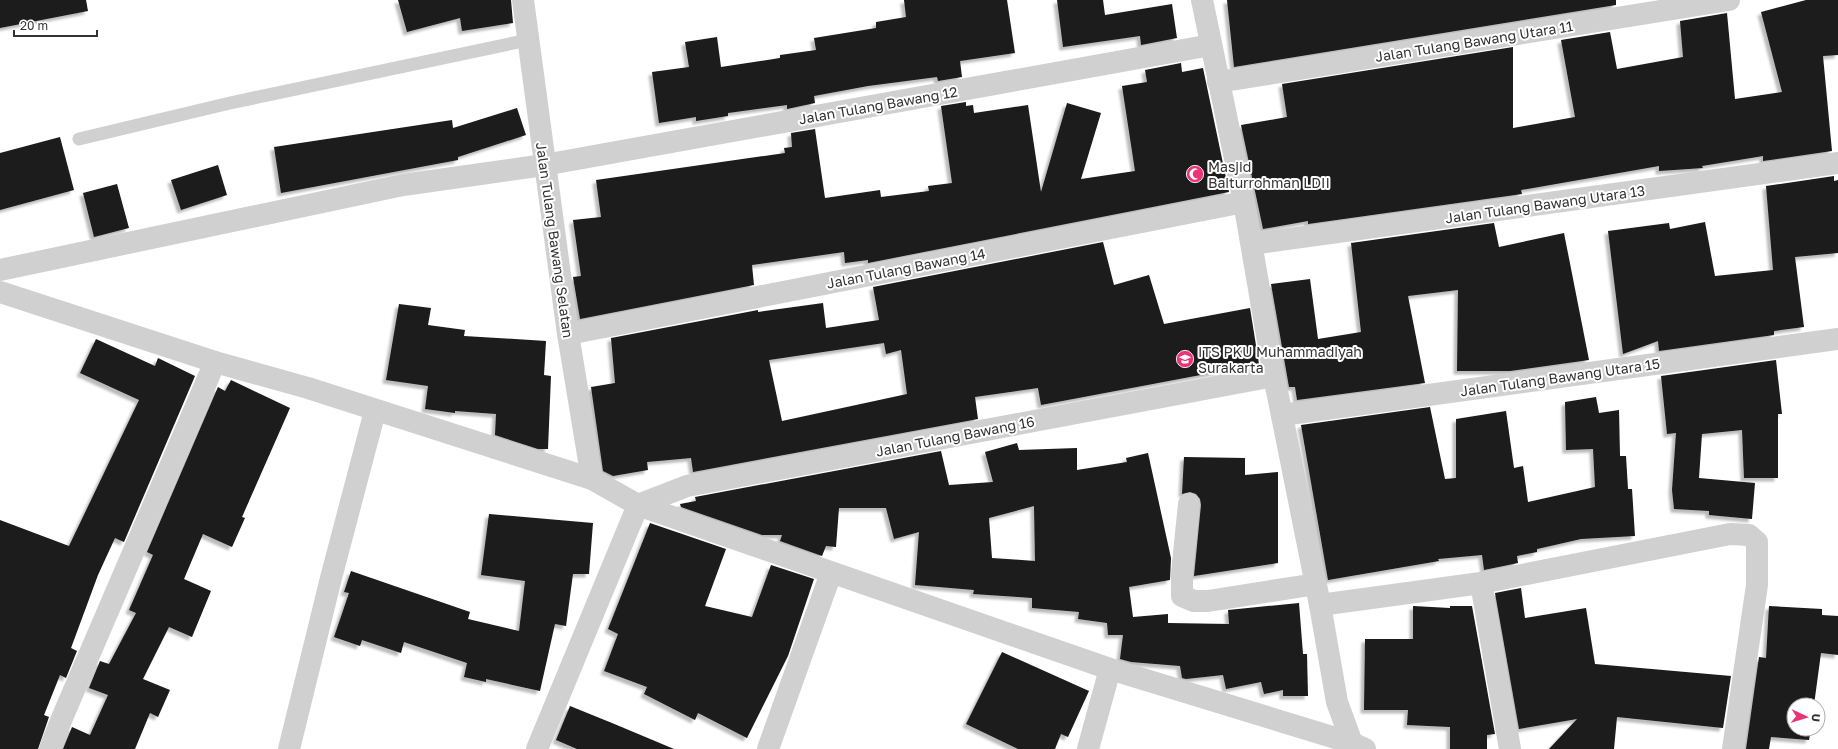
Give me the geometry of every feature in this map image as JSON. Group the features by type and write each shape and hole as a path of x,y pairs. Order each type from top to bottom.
{"street":[{"path":"1202,0 1244,202 1274,376 1316,584 1337,702 1358,746"},
{"name":"Jalan Tulang Bawang Utara 11","path":"1218,82 1729,0"},
{"name":"Jalan Tulang Bawang Selatan","path":"528,1 528,40 544,165 568,334 592,479"},
{"name":"Jalan Tulang Bawang 12","path":"0,270 403,185 544,165 1211,45"},
{"name":"Jalan Tulang Bawang Utara 13","path":"1252,244 1838,163"},
{"name":"Jalan Tulang Bawang 14","path":"568,334 1244,202"},
{"path":"0,292 215,362 295,384 375,411 592,479 638,506 1110,669 1358,746"},
{"name":"Jalan Tulang Bawang Utara 15","path":"1282,415 1838,339"},
{"path":"50,749 215,362"},
{"name":"Jalan Tulang Bawang 16","path":"638,506 687,486 1274,376"},
{"path":"288,749 375,411"},
{"path":"1189,504 1182,573 1183,604 1194,600 1208,602 1316,584"},
{"path":"537,749 638,506"},
{"path":"1320,605 1481,583 1730,534 1749,535 1757,542 1757,585 1733,749"},
{"path":"768,749 831,573"},
{"path":"1481,583 1510,749"},
{"path":"1088,749 1110,669"}],"lane":[{"path":"79,139 230,103 528,40"}],"building":[{"path":"0,0 86,0 88,11 0,28"},
{"path":"398,0 511,0 513,23 462,31 460,18 407,32"},
{"path":"904,0 1007,0 1015,53 960,61 962,77 938,81 937,77 868,86 814,96 815,103 787,109 787,105 728,113 728,116 696,121 696,117 659,123 652,72 689,67 685,42 717,37 721,67 780,58 780,55 816,50 814,38 876,28 876,22 906,17"},
{"path":"1057,0 1103,0 1105,15 1172,4 1177,38 1141,45 1140,36 1063,47"},
{"path":"1227,0 1616,0 1616,5 1234,67"},
{"path":"1806,0 1838,0 1838,55 1823,56 1832,151 1763,161 1763,156 1702,166 1703,168 1659,171 1659,166 1521,190 1522,194 1308,224 1308,221 1263,229 1241,125 1287,117 1282,84 1513,47 1513,128 1575,117 1561,40 1610,32 1617,69 1683,57 1680,21 1727,13 1735,99 1782,92 1761,12"},
{"path":"1181,63 1182,72 1203,68 1229,192 868,263 868,260 845,263 844,252 752,265 754,285 580,319 573,277 581,276 573,220 601,217 596,180 785,153 784,148 792,147 791,133 815,129 825,198 880,190 881,197 929,191 928,186 952,183 941,106 966,102 966,106 973,105 974,113 1028,105 1041,192 1067,103 1101,113 1081,179 1135,171 1122,86 1147,82 1145,70"},
{"path":"517,108 526,135 458,157 458,160 281,193 274,147 452,120 453,128"},
{"path":"60,137 74,190 0,210 0,153"},
{"path":"218,165 227,195 181,210 171,180"},
{"path":"1834,176 1834,181 1838,180 1838,253 1795,257 1804,327 1774,331 1774,335 1659,351 1658,341 1623,354 1608,231 1669,223 1670,229 1705,222 1715,276 1773,270 1766,186"},
{"path":"117,184 129,228 94,237 83,193"},
{"path":"1494,223 1499,247 1564,233 1589,360 1510,371 1457,371 1458,290 1408,296 1425,383 1297,400 1295,387 1289,387 1271,284 1310,279 1318,339 1361,332 1351,243"},
{"path":"1103,242 1114,285 1149,275 1164,324 1250,308 1259,364 1041,405 1038,388 975,397 978,419 693,472 691,458 647,462 648,470 613,476 603,471 591,387 615,383 611,338 758,310 758,312 823,303 826,328 879,320 873,287","holes":["884,343 886,354 901,350 907,394 782,421 769,360"]},
{"path":"399,304 431,308 428,325 465,330 464,336 546,341 544,375 551,376 548,449 538,449 495,435 496,414 455,411 455,413 425,409 428,386 386,380"},
{"path":"96,339 155,366 158,358 195,376 124,542 115,538 98,575 71,648 77,651 66,678 60,675 44,715 49,717 38,749 0,749 0,520 69,546 139,400 80,373"},
{"path":"1776,360 1782,414 1778,414 1778,478 1744,478 1742,430 1702,434 1699,478 1755,483 1752,519 1709,515 1709,511 1674,509 1672,490 1676,433 1667,434 1661,376"},
{"path":"231,380 290,408 242,517 245,518 232,547 203,534 184,579 211,591 192,637 169,627 143,679 170,690 158,717 150,713 135,749 63,749 72,727 90,735 108,695 89,688 100,661 109,664 136,613 129,610 153,555 147,552 218,387 225,391"},
{"path":"1596,397 1599,413 1619,410 1620,456 1626,456 1628,489 1632,489 1635,536 1581,539 1537,549 1537,552 1517,556 1518,563 1484,570 1482,555 1438,559 1439,561 1328,580 1301,425 1430,407 1445,479 1456,478 1456,419 1506,411 1514,468 1523,466 1528,502 1595,487 1593,449 1566,450 1565,402"},
{"path":"1017,443 1019,450 1077,448 1077,470 1127,462 1126,458 1148,453 1171,558 1170,580 1129,587 1133,617 1168,614 1168,623 1229,624 1228,610 1299,603 1303,654 1307,654 1308,696 1283,696 1283,690 1264,694 1261,682 1226,689 1223,675 1186,679 1182,678 1180,666 1131,662 1120,659 1123,635 1108,635 1107,623 1078,619 1079,612 1032,608 1032,598 973,594 974,590 915,585 919,532 894,539 886,508 839,508 836,547 826,546 822,556 780,541 782,535 762,535 681,507 680,504 696,501 695,497 941,451 949,485 993,482 985,452","holes":["1034,506 1035,561 992,558 989,518"]},
{"path":"1184,457 1245,458 1245,475 1278,472 1278,563 1194,576 1201,505 1200,499 1196,494 1190,492 1182,494"},
{"path":"489,514 593,523 589,574 573,574 566,626 555,624 540,691 486,679 486,682 464,677 467,663 404,642 401,653 362,640 360,646 334,637 349,593 344,592 351,571 470,612 468,619 519,631 525,581 481,575"},
{"path":"650,523 726,549 705,606 752,617 771,565 814,579 788,656 747,738 698,713 695,720 644,694 647,687 604,671 618,634 608,629"},
{"path":"1521,588 1525,618 1586,608 1595,664 1731,676 1723,728 1617,717 1614,749 1549,749 1577,719 1519,729 1495,593"},
{"path":"1413,606 1450,608 1450,606 1472,606 1495,734 1487,735 1487,749 1450,749 1450,727 1407,725 1408,710 1364,710 1365,639 1413,639"},
{"path":"1769,606 1822,609 1822,615 1838,616 1838,655 1821,653 1815,697 1786,697 1786,737 1810,737 1809,740 1771,737 1769,749 1746,749 1759,657 1766,658"},
{"path":"1002,652 1089,691 1068,737 1061,734 1055,749 1018,749 966,724"},
{"path":"570,706 674,749 577,749 556,740"}],"place":[{"name":"Masjid Baiturrohman LDII","path":"1195,174"},
{"name":"ITS PKU Muhammadiyah Surakarta","path":"1185,359"}]}
